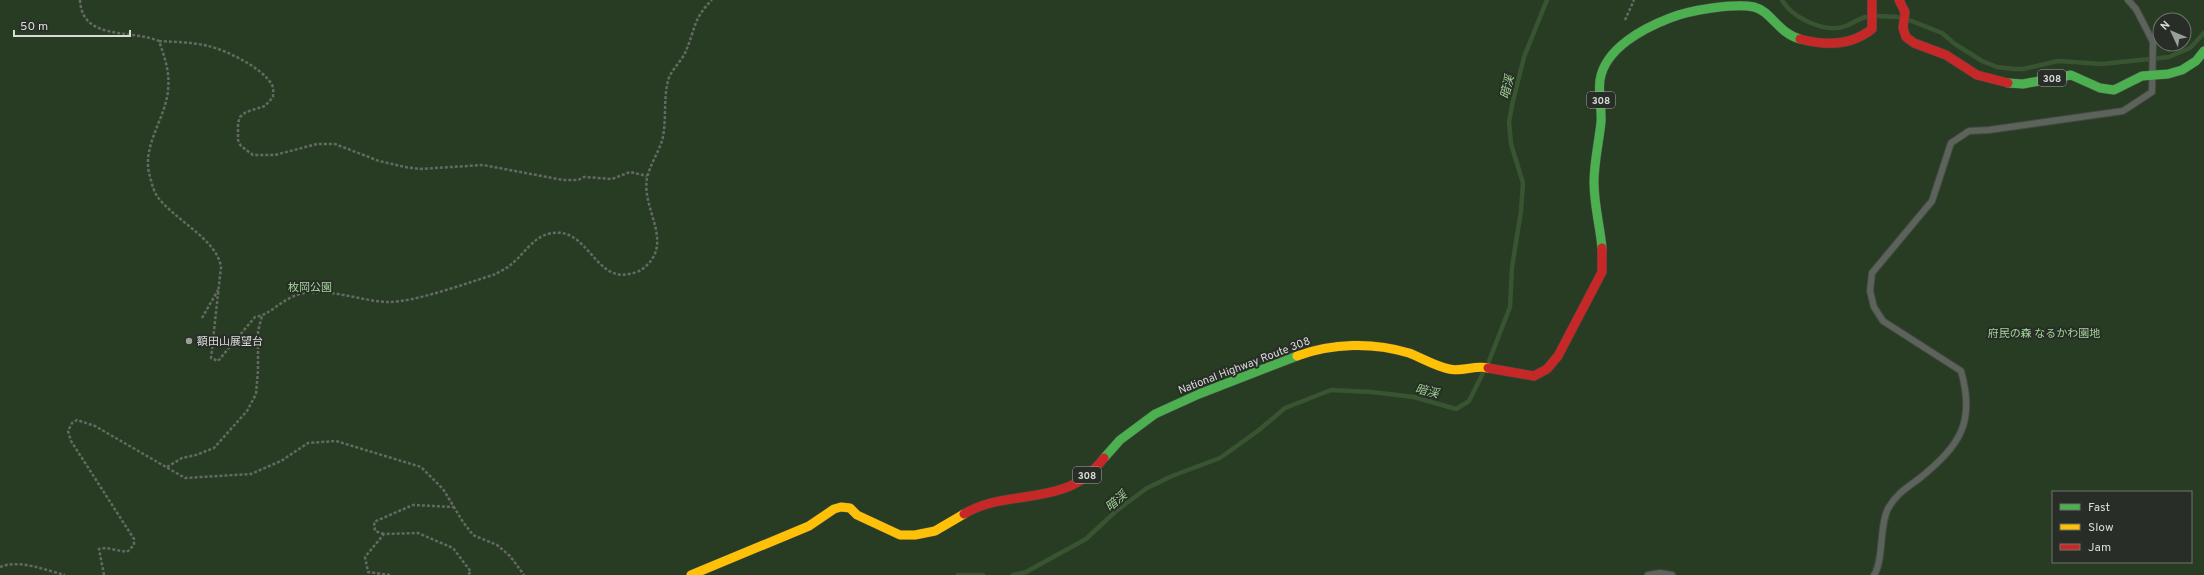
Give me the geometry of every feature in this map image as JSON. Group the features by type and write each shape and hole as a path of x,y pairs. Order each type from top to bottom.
{"highway":[{"name":"308","path":"1899,0 1905,12 1903,28 1906,37 1914,43 1946,55 1977,75 2010,84 2023,84 2071,75 2100,88 2114,90 2152,72 2168,74 2182,70 2196,60 2204,51"},
{"name":"National Highway Route 308","path":"691,575 809,526 834,509 842,507 850,508 857,515 889,531 900,535 915,534 935,531 968,511 987,504 1063,489 1093,472 1120,440 1155,414 1199,394 1314,350 1332,346 1371,347 1408,353 1448,369 1459,370 1482,367 1534,376 1547,369 1558,356 1602,272 1604,259 1593,190 1600,119 1601,77 1607,63 1617,50 1630,39 1666,19 1688,12 1734,7 1756,8 1768,15 1787,34 1803,40 1838,43 1863,37 1872,29 1871,3"}],"lane":[{"path":"1874,575 1888,508 1901,491 1920,478 1953,448 1962,433 1966,409 1965,385 1961,371 1883,321 1874,307 1870,291 1872,273 1932,201 1951,143 1969,131 1989,130 2123,111 2152,92 2153,42 2136,9 2128,0"},
{"path":"1648,575 1660,573 1672,575"}],"path":[{"path":"80,0 82,15 92,26 159,40 210,46 244,61 259,71 273,86 273,97 265,106 246,112 240,117 238,123 238,140 242,146 253,155 275,155 317,144 335,144 379,161 420,169 483,165 563,180 578,180 584,177 612,179 630,172 648,176"},
{"path":"159,40 166,59 169,74 168,92 149,150 149,172 157,196 192,231 206,240 220,259 220,288 211,358 218,361 255,317 262,316 282,301 307,292 398,302 472,281 509,267 538,238 549,233 573,236 613,274 623,275 640,271 652,259 657,244 655,221 650,210 647,186 648,176 662,140 668,80 685,53 700,11 712,0"},
{"path":"202,318 220,288"},
{"path":"167,467 182,458 196,455 214,448 247,411 256,394 258,371 258,331 262,316"},
{"path":"104,575 99,549 106,548 127,552 134,545 134,539 71,441 68,431 72,423 77,420 95,426 185,478 250,474 281,461 308,442 336,441 421,467 444,489 463,522 473,535 497,545 510,556 524,575"},
{"path":"454,507 413,504 374,522 375,530 384,534 418,533 453,548 471,572 467,575"},
{"path":"384,534 365,557 368,572 390,575"},
{"path":"0,567 7,564 18,564 65,575"}],"green space":[{"path":"0,0 2204,0 2204,575 0,575"}],"waterway":[{"name":"暗渓","path":"1489,361 1510,307 1512,267 1521,211 1523,183 1511,144 1509,122 1524,57 1547,0"},
{"path":"1782,0 1793,13 1801,18 1810,23 1829,28 1846,26 1866,17"},
{"path":"1877,16 1898,17"},
{"path":"1909,20 1942,33 1955,44 1982,61 1997,67 2014,69 2023,69 2058,61 2102,64 2169,57 2190,48 2204,33"},
{"name":"暗渓","path":"1013,575 1026,572 1086,539 1116,511 1147,488 1172,476 1220,458 1259,430 1285,408 1331,390 1372,392 1414,397 1456,409 1469,401 1483,373"},
{"name":"暗渓","path":"958,575 983,575"}],"traffic: fast":[{"path":"1602,248 1594,182 1601,122 1600,80 1603,69 1609,58 1617,49 1649,27 1670,18 1700,10 1735,6 1754,7 1760,9 1786,32 1800,39"},
{"path":"2008,83 2023,84 2071,75 2100,88 2114,90 2142,76 2168,74 2182,70 2196,61 2204,51"},
{"path":"1104,458 1120,440 1155,414 1199,394 1297,356"}],"traffic: slow":[{"path":"1297,356 1324,348 1338,346 1367,346 1395,349 1409,353 1444,368 1454,370 1478,367 1488,368"},
{"path":"691,575 809,526 834,509 841,507 850,508 857,515 900,535 915,535 935,531 964,514"}],"traffic: jam":[{"path":"1800,39 1819,43 1838,43 1856,39 1864,35 1872,29 1872,0"},
{"path":"1899,0 1905,12 1903,28 1906,37 1914,43 1946,55 1977,75 2008,83"},
{"path":"1488,368 1534,376 1547,369 1558,356 1602,272 1602,248"},
{"path":"964,514 987,504 1037,495 1068,487 1096,468 1104,458"}],"place":[{"name":"額田山展望台","path":"189,341"}],"park label":[{"name":"枚岡公園","path":"310,287"},
{"name":"府民の森 なるかわ園地","path":"2044,333"}]}
